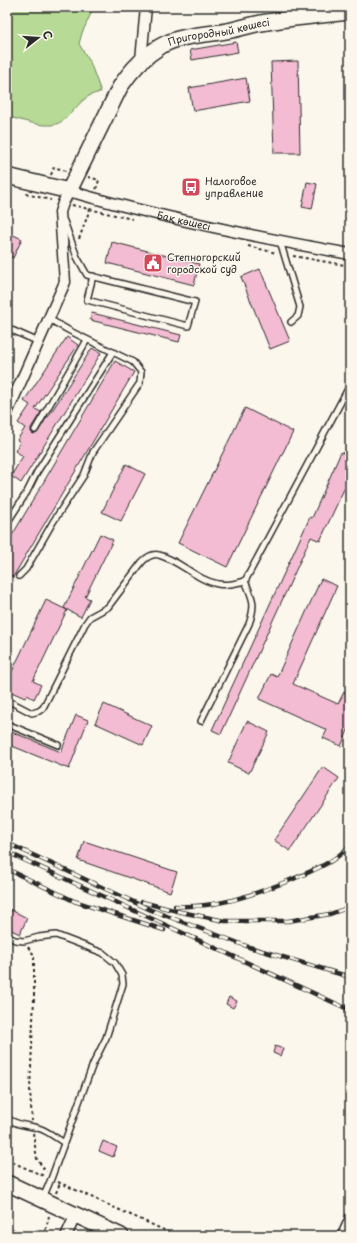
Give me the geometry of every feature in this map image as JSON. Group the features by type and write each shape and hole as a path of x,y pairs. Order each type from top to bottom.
{"street":[{"path":"141,60 146,7"},
{"name":"Пригородный көшесі","path":"69,191 120,87 129,72 141,60 162,46 176,40 256,24 350,12"},
{"path":"7,176 69,191 60,212 65,282 7,413"},
{"name":"Бақ көшесі","path":"69,191 182,219 350,254"},
{"path":"7,1183 121,1236"},
{"path":"66,1236 76,1214"}],"lane":[{"path":"60,212 77,257 87,275 93,276 195,302 188,326 87,300 93,276"},
{"path":"280,240 300,308 298,316 291,322"},
{"path":"18,576 26,569 53,522 84,475 93,452 140,382 142,372 133,362 87,340 49,319"},
{"path":"7,328 39,342"},
{"path":"35,430 87,340"},
{"path":"7,523 113,352"},
{"path":"201,721 249,624 253,611 253,602 246,581 350,386"},
{"path":"7,700 32,713 44,708 90,616 108,607 142,562 148,557 157,554 177,564 199,578 216,584 225,585 246,581"},
{"path":"7,724 58,745"},
{"path":"7,936 15,940 24,941 56,935 103,953 115,963 122,975 123,984 106,1038 93,1064 63,1142 51,1179 42,1199"},
{"path":"7,1118 12,1122 26,1127 41,1129 63,1142"},
{"path":"340,1236 349,1218"}],"path":[{"path":"34,955 34,998 30,1090 32,1128 33,1140 38,1159 51,1179"},
{"path":"7,1160 177,1236"},
{"path":"7,1227 27,1236"}],"green space":[{"path":"7,7 94,7 82,33 79,44 90,62 101,92 84,100 61,122 44,125 7,117"}],"building":[{"path":"236,42 238,52 192,60 190,50"},
{"path":"298,61 300,153 274,153 271,62"},
{"path":"246,78 250,101 193,111 189,88"},
{"path":"307,182 317,184 312,209 302,207"},
{"path":"7,232 22,239 13,258 7,255"},
{"name":"Степногорский городской суд","path":"112,242 199,264 194,285 107,263"},
{"path":"260,269 290,341 270,349 241,277"},
{"path":"92,313 181,335 179,342 90,320"},
{"path":"67,337 78,345 35,409 41,412 31,428 31,432 33,434 38,432 92,348 101,353 21,483 11,476 23,456 15,451 20,442 17,440 25,428 18,423 30,405 24,401"},
{"path":"115,361 134,372 13,577 7,573 7,544"},
{"path":"245,408 293,432 227,567 178,543"},
{"path":"341,452 350,456 350,476 320,541 311,537 221,734 212,730 310,517 312,518"},
{"path":"126,464 145,474 121,521 102,512"},
{"path":"100,534 113,540 85,597 90,599 81,617 64,608"},
{"path":"321,579 337,586 293,684 338,704 344,692 350,695 350,726 341,746 323,738 327,730 259,699 271,674 277,677"},
{"path":"46,600 67,610 33,681 41,685 34,699 27,695 25,698 7,690 7,682"},
{"path":"104,704 152,726 143,745 95,723"},
{"path":"76,715 88,720 69,769 7,744 7,730 61,752"},
{"path":"247,721 269,732 249,773 228,763"},
{"path":"323,767 339,778 290,851 274,840"},
{"path":"84,841 177,872 170,892 78,860"},
{"path":"7,908 27,918 20,934 7,928"},
{"path":"229,997 237,1001 233,1008 226,1004"},
{"path":"275,1046 283,1049 280,1056 273,1053"},
{"path":"103,1141 117,1147 113,1157 99,1151"}],"railway":[{"path":"7,843 151,910 249,947 350,977"},
{"path":"175,906 215,904 252,894 291,880 318,868 339,856 350,846"},
{"path":"7,852 350,1010"},
{"path":"7,869 74,901 164,930"},
{"path":"142,902 225,921 288,921 330,914 350,907"}],"place":[{"name":"Налоговое управление","path":"191,187"},
{"name":"Степногорский городской суд","path":"153,263"}]}
